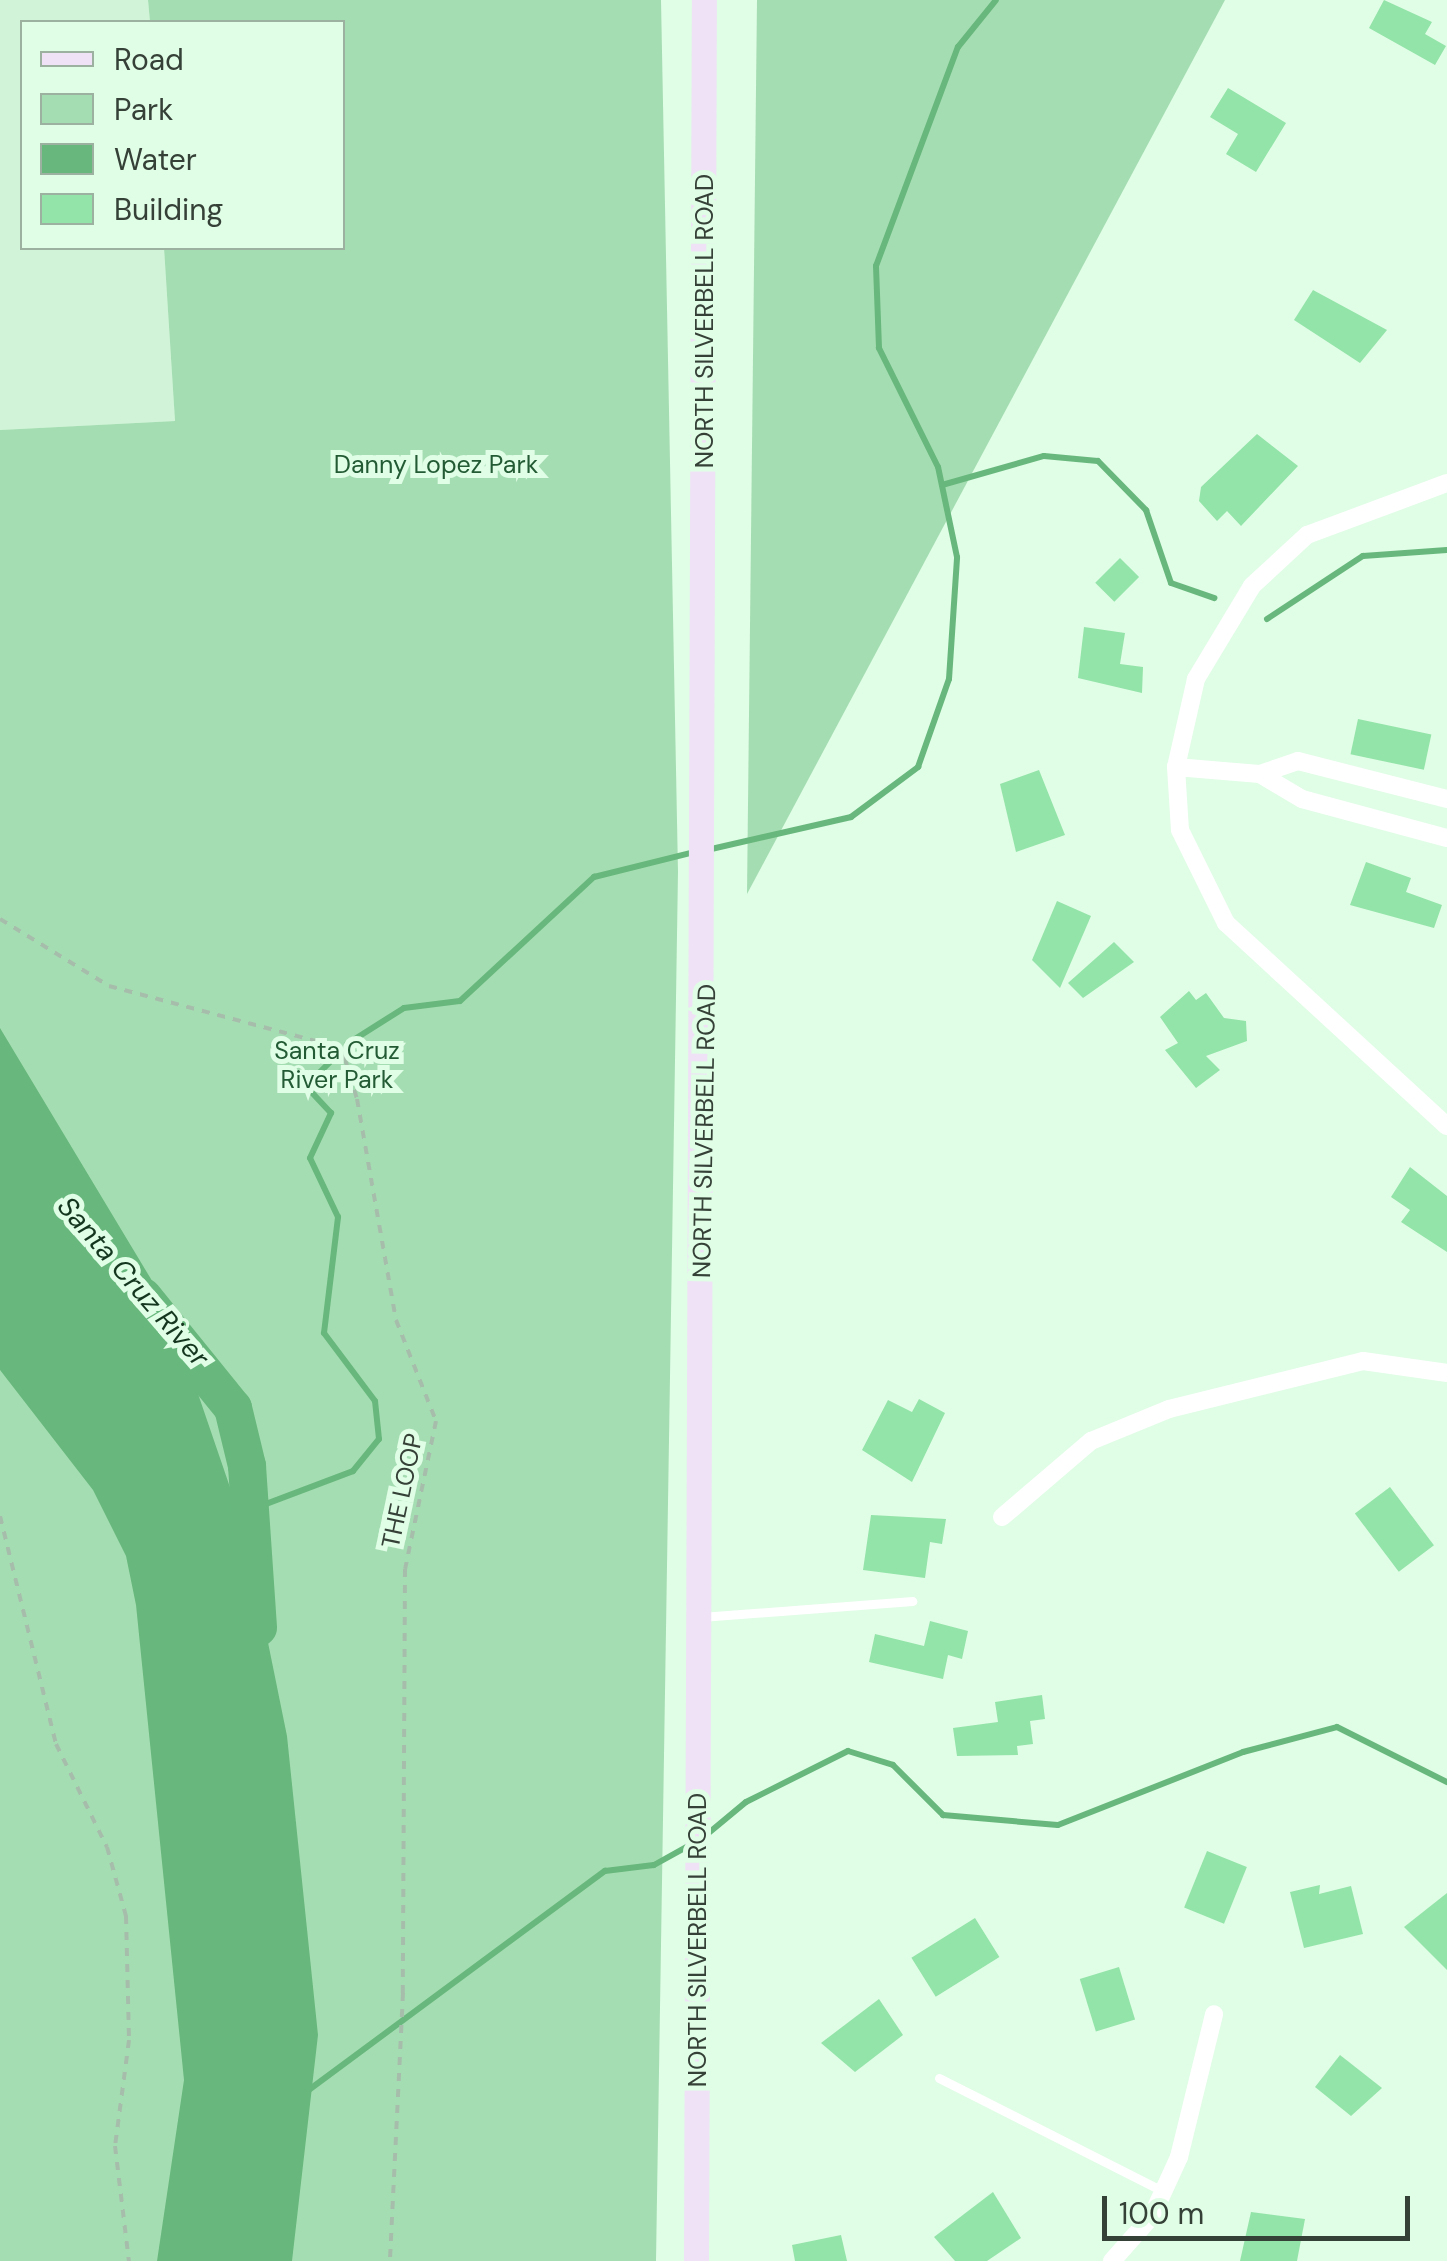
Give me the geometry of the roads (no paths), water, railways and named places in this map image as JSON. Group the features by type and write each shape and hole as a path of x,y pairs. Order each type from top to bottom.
{"main road":[{"name":"NORTH SILVERBELL ROAD","path":"696,2261 704,0"}],"street":[{"path":"1447,483 1307,534 1252,586 1196,678 1176,767 1180,830 1226,923 1447,1126"},
{"path":"1176,767 1260,774 1298,761 1447,799"},
{"path":"1260,774 1302,799 1447,838"},
{"path":"1002,1517 1091,1441 1169,1408 1363,1362 1447,1373"},
{"path":"1112,2261 1163,2191 1196,2107 1214,2014"}],"lane":[{"path":"701,1616 912,1601"},
{"path":"938,2078 1163,2191"}],"water":[{"path":"0,1028 169,1309 246,1534 287,1736 318,2035 292,2261 157,2261 184,2080 136,1605 126,1556 93,1490 0,1370"}],"waterway":[{"path":"707,850 851,817 918,767 949,679 957,557 938,467 879,348 876,266 958,47 996,0"},
{"path":"942,485 1044,456 1098,461 1146,510 1171,583 1214,598"},
{"path":"1267,619 1363,556 1447,550"},
{"path":"347,1044 404,1008 460,1001 594,877 694,852"},
{"path":"250,1510 353,1471 379,1439 375,1401 324,1333 338,1217 310,1158 331,1113 306,1086 333,1059"},
{"name":"Santa Cruz River","path":"143,1297 233,1408 247,1466 258,1628"},
{"path":"705,1836 746,1802 848,1751 893,1765 943,1815 1058,1825 1243,1752 1337,1727 1447,1782"},
{"path":"306,2092 605,1871 654,1865 690,1845"}],"park label":[{"name":"Danny Lopez Park","path":"436,465"},
{"name":"Santa Cruz River Park","path":"337,1066"}]}
